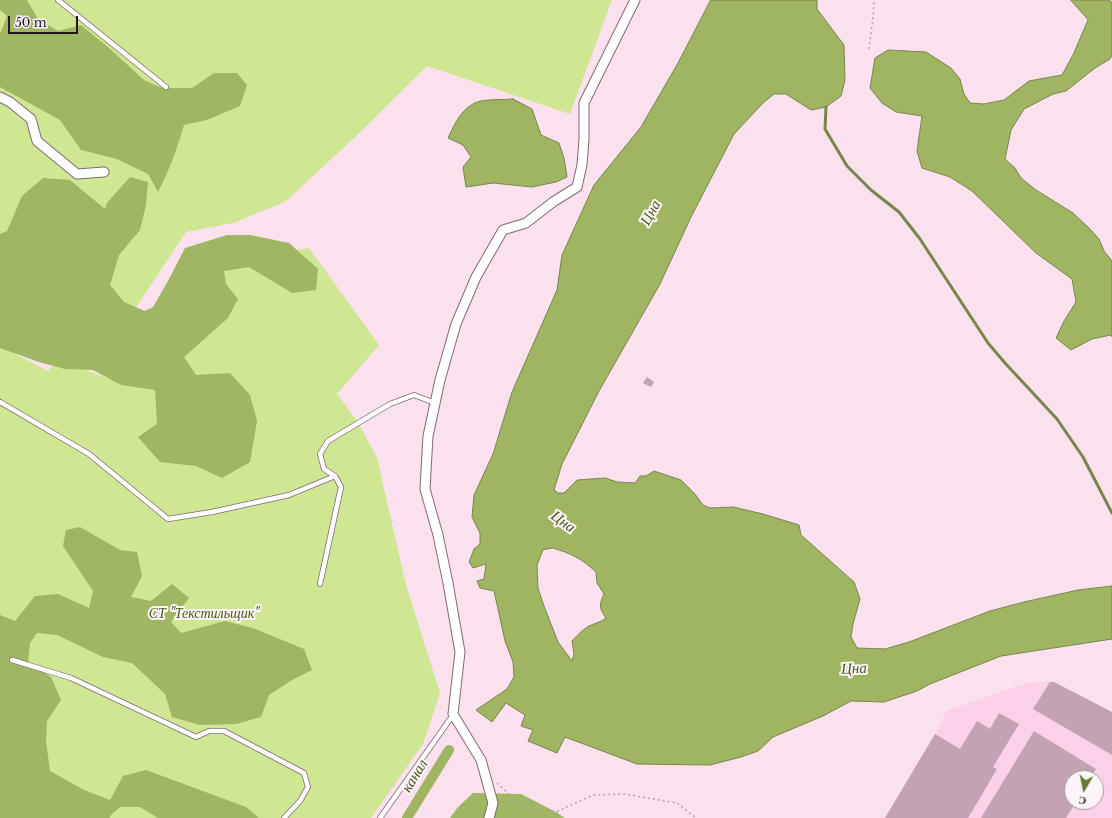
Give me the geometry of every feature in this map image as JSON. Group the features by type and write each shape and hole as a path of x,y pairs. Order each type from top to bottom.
{"street":[{"path":"489,818 493,803 481,760 453,714 460,652 439,541 425,489 428,436 440,380 456,324 476,277 503,230 526,223 553,202 577,187 582,165 584,102 635,0"},
{"path":"0,97 10,102 31,119 37,141 77,174 104,172"}],"lane":[{"path":"58,0 166,87"},
{"path":"320,584 341,487 335,476 324,469 320,454 328,442 390,404 414,395 435,403"},
{"path":"0,402 89,454 168,519 212,512 289,495 335,476"},
{"path":"12,660 71,678 196,737 209,731 224,731 304,772 308,787 300,801 284,818"},
{"path":"380,818 453,714"}],"path":[{"path":"869,49 874,0"},
{"path":"495,781 524,808 556,812 593,795 624,794 677,803 696,818"}],"shaded area":[{"path":"0,0 27,0 38,19 58,31 81,25 144,80 162,88 192,88 214,73 237,73 247,85 240,106 207,120 184,125 179,143 158,192 148,174 117,159 81,150 60,120 0,87 0,34 7,16 0,10"},
{"path":"130,177 148,182 146,205 140,230 119,255 110,285 124,302 145,311 153,307 185,248 227,235 250,235 289,243 318,269 316,290 292,293 249,267 224,271 226,284 238,299 228,318 184,357 196,375 230,373 250,395 257,421 250,462 222,478 196,466 160,462 138,437 157,424 155,390 121,385 93,370 65,369 39,362 0,348 0,234 7,231 22,196 43,178 70,180 105,209 107,203"},
{"path":"80,527 120,550 137,552 142,576 131,597 151,601 172,584 189,598 171,622 181,633 225,621 253,628 304,649 312,670 292,680 269,695 261,717 236,724 200,725 172,717 165,694 132,663 103,657 57,635 37,633 30,643 28,663 51,677 61,700 47,721 46,741 50,771 84,790 110,800 123,776 146,770 246,807 259,818 158,818 140,807 120,807 110,816 110,818 0,818 0,615 15,621 35,596 58,594 89,608 93,591 63,546 66,530"},
{"path":"1054,682 1112,712 1112,818 885,818 940,726 946,711 1027,683"},
{"path":"473,793 521,794 565,818 450,818 458,807"}],"green space":[{"path":"0,0 612,0 570,114 427,66 353,139 285,202 233,223 186,232 129,318 0,263"},
{"name":"СТ \"Текстильщик\"","path":"309,248 379,345 337,394 358,422 377,458 406,585 440,693 423,744 371,818 61,818 0,735 0,346 48,371 57,360 113,380 213,262"}],"water":[{"name":"Цна","path":"711,0 817,0 817,9 844,45 845,80 841,96 826,107 811,110 786,94 774,94 763,103 734,134 691,217 660,284 599,391 562,464 554,490 558,493 564,493 577,480 605,478 617,482 635,483 640,476 646,476 654,471 681,480 695,494 703,505 710,508 733,507 799,525 801,535 854,582 860,599 851,637 857,648 885,649 909,642 990,611 1078,590 1112,586 1112,639 1001,656 930,684 917,691 884,702 851,701 823,716 773,737 758,751 710,765 637,764 565,737 557,753 528,741 533,730 521,726 525,715 506,703 492,722 476,710 507,689 514,677 513,662 505,641 494,591 480,588 477,581 484,579 486,564 473,568 469,562 474,549 480,544 480,533 472,517 474,495 493,454 512,392 557,290 562,255 594,185 641,127 678,63","holes":["553,548 581,560 596,572 597,583 604,594 600,606 606,618 589,626 572,641 574,654 572,661 558,642 538,588 537,565 543,550"]},
{"path":"1071,0 1109,0 1112,2 1112,55 1110,59 1095,68 1066,91 1053,94 1024,109 1011,130 1005,159 1015,168 1021,178 1036,190 1073,213 1089,228 1099,239 1104,251 1112,261 1112,337 1111,335 1092,339 1071,350 1056,338 1064,321 1076,302 1072,279 1036,253 972,191 950,177 922,168 917,151 922,116 896,112 882,103 870,88 875,58 888,50 926,52 951,68 960,79 964,94 970,103 984,104 1004,100 1029,81 1062,75 1073,55 1088,20"},
{"path":"513,99 532,109 541,135 559,143 564,158 567,177 556,182 532,187 493,183 466,187 463,167 471,157 463,145 448,138 454,126 460,115 469,106 475,103 485,100"}],"building":[{"path":"647,377 654,382 651,387 643,383"},
{"path":"1050,682 1054,682 1112,712 1112,755 1033,709"},
{"path":"999,713 1019,724 993,767 997,769 968,818 885,818 935,734 960,749 977,721 990,729"},
{"path":"1034,731 1096,769 1064,770 1064,810 1071,810 1066,818 981,818"}],"waterway":[{"path":"826,107 825,129 847,166 871,190 899,212 920,239 988,343 1057,419 1083,457 1112,513"},
{"name":"канал","path":"407,818 449,750"}]}
